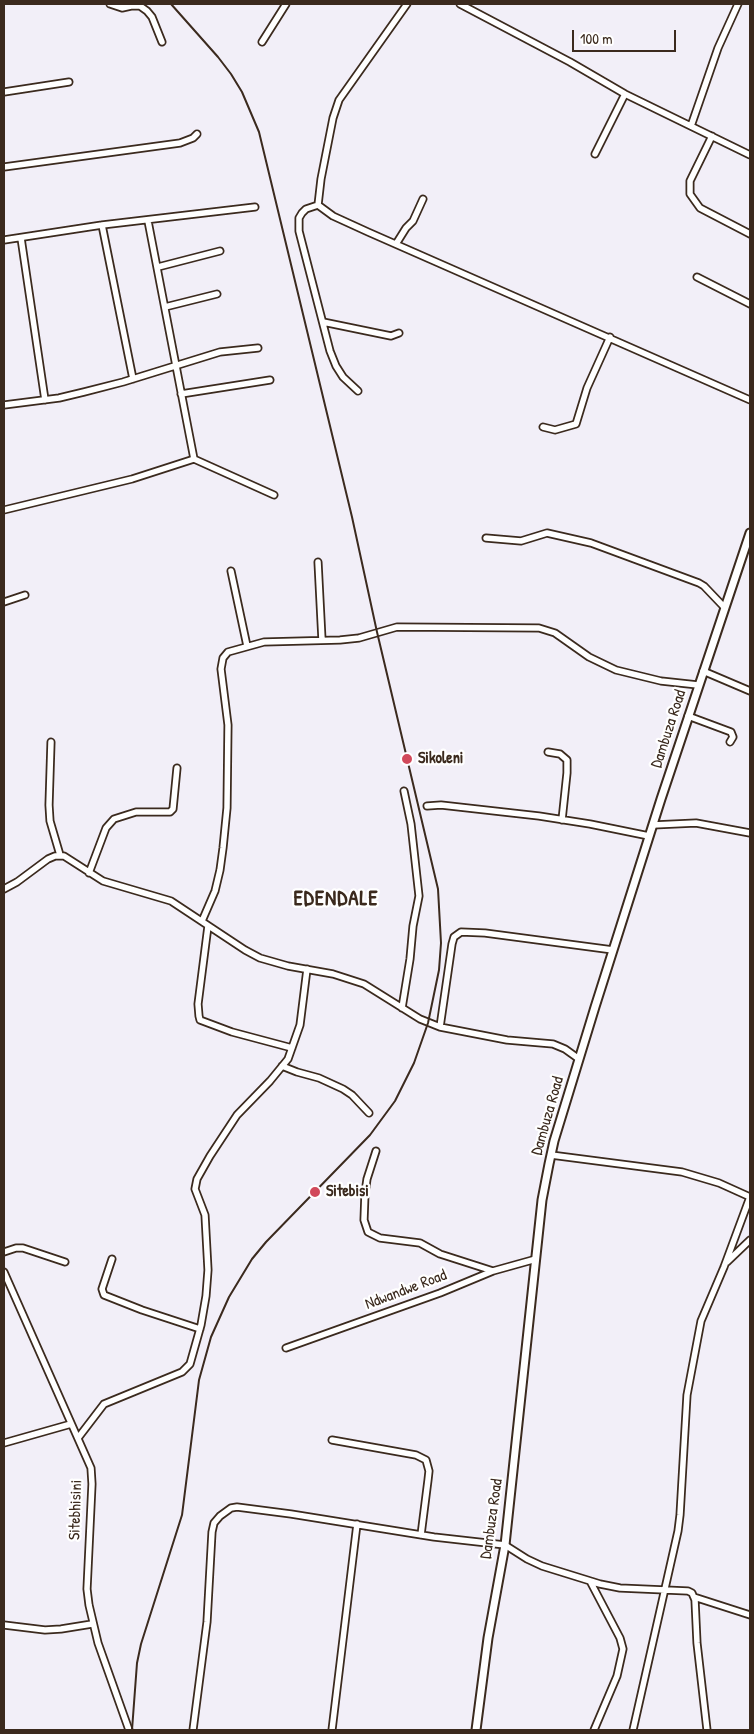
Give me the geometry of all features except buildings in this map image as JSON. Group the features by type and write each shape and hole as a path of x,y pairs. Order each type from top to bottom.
{"street":[{"path":"110,4 122,8 140,6 147,11 152,17 162,42"},
{"path":"262,42 286,4"},
{"path":"318,205 333,118 339,100 407,4"},
{"path":"460,4 570,62 625,94 750,155"},
{"path":"691,126 718,48 738,4"},
{"path":"4,92 69,82"},
{"path":"595,154 625,94"},
{"path":"4,167 180,143 194,138 197,134"},
{"path":"712,136 690,181 690,194 700,208 750,234"},
{"path":"396,244 413,221 423,199"},
{"path":"318,205 333,216 750,400"},
{"path":"318,205 306,209 302,213 299,218 299,231 336,366 342,377 358,391"},
{"path":"4,240 102,225 255,207"},
{"path":"148,221 194,459"},
{"path":"102,225 133,380"},
{"path":"21,238 45,400"},
{"path":"158,267 220,251"},
{"path":"697,277 750,304"},
{"path":"165,307 217,294"},
{"path":"323,322 391,336 399,333"},
{"path":"543,427 555,430 576,424 587,388 610,337"},
{"path":"4,405 45,400 106,388 226,351 258,348"},
{"path":"181,394 270,380"},
{"path":"4,510 132,479 194,459 274,495"},
{"name":"Dambuza Road","path":"476,1730 488,1638 505,1545 542,1200 551,1155 579,1058 649,836 750,533"},
{"path":"486,538 521,541 547,534 591,543 699,582 725,608"},
{"path":"318,562 322,640"},
{"path":"231,571 247,646"},
{"path":"4,602 25,595"},
{"path":"202,922 215,891 220,870 227,808 228,724 221,663 228,652 264,642 359,638 405,626 540,628 555,633 589,657 616,670 662,682 698,686"},
{"path":"703,671 750,691"},
{"path":"688,716 731,732 733,736 730,742"},
{"path":"51,742 50,821 60,855"},
{"path":"548,752 560,754 566,760 567,773 562,820"},
{"path":"89,873 106,828 114,820 136,812 165,812 174,809 177,768"},
{"path":"402,1008 413,926 420,896 411,824 404,791"},
{"path":"427,806 441,805 562,820 649,836"},
{"path":"653,826 696,823 750,833"},
{"path":"4,889 48,859 60,855 70,859 103,881 171,901 260,958 272,963 333,974 364,984 420,1019 440,1027 507,1040 553,1044 579,1058"},
{"path":"208,926 198,1004 200,1020 232,1032 292,1048"},
{"path":"440,1027 452,944 454,937 461,932 494,934 613,950"},
{"path":"78,1438 104,1404 173,1376 187,1368 194,1354 206,1296 208,1270 205,1215 196,1189 197,1179 237,1115 282,1066 292,1048 300,1026 307,970"},
{"path":"282,1066 319,1078 343,1089 352,1095 369,1113"},
{"path":"376,1151 367,1179 365,1193 364,1220 368,1232 380,1238 420,1243 440,1254 493,1271"},
{"path":"551,1155 682,1172 719,1183 750,1197 725,1263 702,1316 686,1395 680,1514 634,1730"},
{"path":"725,1263 750,1240"},
{"path":"4,1252 23,1248 64,1262"},
{"path":"112,1259 102,1289 104,1295 200,1329"},
{"name":"Ndwandwe Road","path":"286,1348 493,1271 536,1259"},
{"name":"Sitebhisini","path":"4,1272 91,1468 87,1589 92,1624 129,1730"},
{"path":"4,1443 71,1424"},
{"path":"332,1440 416,1455 426,1460 429,1471 420,1535"},
{"path":"193,1730 208,1614 212,1532 214,1523 231,1508 247,1507 420,1535 505,1545 542,1566 590,1580 620,1588 688,1591 694,1597 750,1615"},
{"path":"332,1730 357,1524"},
{"path":"590,1580 622,1643 621,1662 617,1676 594,1730"},
{"path":"694,1597 707,1730"},
{"path":"4,1625 45,1630 92,1624"}],"railway":[{"path":"132,1730 137,1663 141,1644 182,1515 199,1380 211,1337 229,1297 252,1259 266,1242 370,1135 395,1101 414,1063 428,1023 439,970 441,943 438,889 377,632 352,517 259,132 242,92 231,74 171,4"}],"place":[{"name":"Sikoleni","path":"407,759"},
{"name":"Sitebisi","path":"315,1192"}],"district":[{"name":"EDENDALE","path":"336,899"}]}
